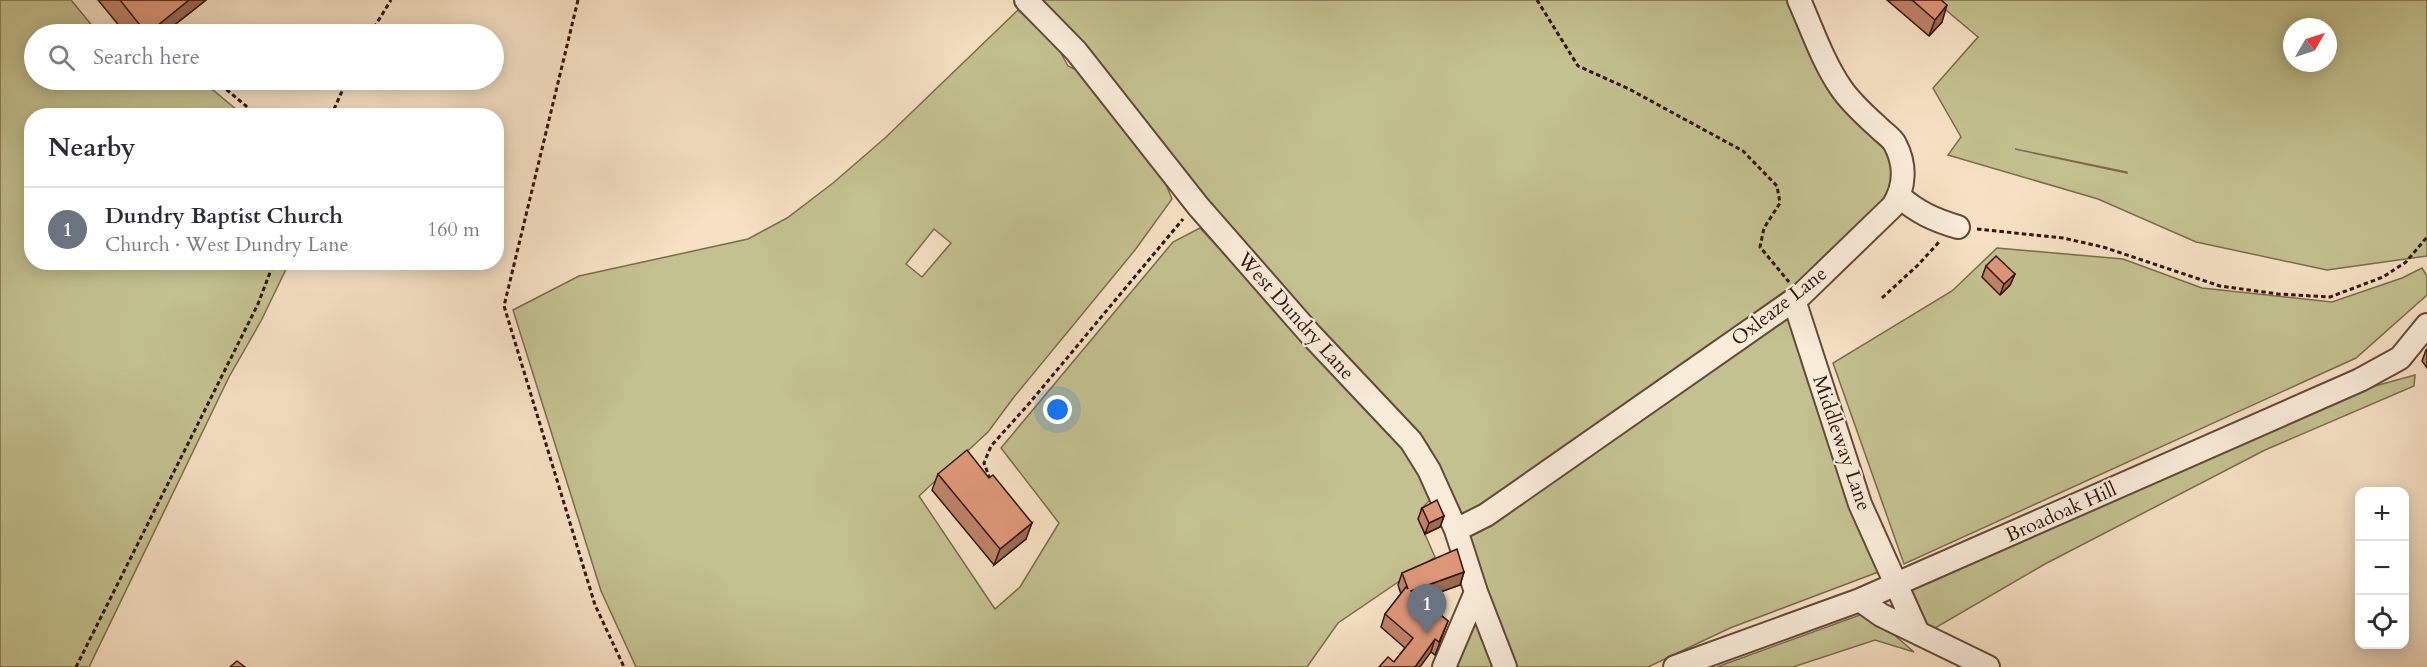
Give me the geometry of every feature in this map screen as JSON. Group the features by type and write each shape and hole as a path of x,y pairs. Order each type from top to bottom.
{"street":[{"name":"West Dundry Lane","path":"1026,0 1076,51 1198,206 1311,335 1411,441 1429,470 1456,530 1476,592 1505,667"},
{"path":"1799,0 1823,56 1841,88 1860,111 1895,143 1903,173 1899,196 1913,208 1934,220 1953,225"},
{"name":"Oxleaze Lane","path":"1456,530 1486,515 1797,297 1893,206 1899,196"},
{"name":"Middleway Lane","path":"1797,297 1860,504 1918,633"},
{"name":"Broadoak Hill","path":"1675,667 1897,585 2381,370 2400,358 2427,325"},
{"path":"1444,667 1476,592"},
{"path":"1860,600 1881,615 1988,667"}],"path":[{"path":"376,24 391,0"},
{"path":"578,0 504,306 595,605 624,667"},
{"path":"1537,0 1578,66 1629,88 1743,152 1777,186 1779,203 1764,228 1760,247 1797,297"},
{"path":"227,90 248,108"},
{"path":"335,108 343,90"},
{"path":"997,487 990,478 984,463 991,446 1028,406 1185,216 1198,206"},
{"path":"1882,298 1937,246 1953,225 2063,238 2093,245 2220,286 2277,294 2331,297 2383,277 2406,262 2427,237"},
{"path":"76,667 258,304 271,270"}],"shaded area":[{"path":"0,0 71,0 91,24 24,24 24,90 213,90 235,108 24,108 24,270 286,270 261,321 229,377 89,667 0,667"},
{"path":"1039,0 1790,0 1897,163 1890,204 1803,278 1499,497 1463,516 1428,445 1360,377 1269,274 1078,40"},
{"path":"1934,0 2427,0 2427,256 2327,270 2196,242 2098,199 1948,155 1961,137 1933,88 1978,37","holes":["2015,149 2127,172 2127,173"]},
{"path":"1018,10 1057,46 1068,66 1083,73 1164,180 1172,199 1135,250 988,432 919,496 995,609 1020,587 1059,523 1001,448 1173,242 1200,228 1410,455 1434,496 1421,509 1420,523 1435,557 1338,623 1307,667 636,667 601,591 513,310 579,276 748,239 787,218 833,183 885,138","holes":["934,229 951,243 922,277 906,264"]},
{"path":"1997,248 2123,259 2202,288 2332,302 2402,278 2422,268 2427,276 2427,295 2356,358 1904,564 1833,363 1952,291"},
{"path":"1789,312 1881,571 1730,628 1648,667 1512,667 1467,541 1472,530"},
{"path":"2415,375 2414,386 2265,450 2045,564 1930,631 1912,590 2375,386"},
{"path":"1868,612 1914,652 1875,640 1793,667 1717,667"},
{"path":"1475,622 1494,667 1453,667"}],"building":[{"path":"120,0 189,0 159,24 139,24"},
{"path":"1912,0 1941,0 1947,5 1935,20"},
{"path":"1996,256 2015,274 2004,284 1986,266"},
{"path":"967,450 989,478 993,475 1032,523 1000,549 938,474"},
{"path":"1437,500 1444,516 1429,523 1422,508"},
{"path":"1457,549 1464,572 1411,591 1448,621 1439,642 1435,639 1415,667 1379,667 1388,657 1394,662 1413,638 1385,614 1406,587 1408,589 1402,573"},
{"path":"237,661 245,667 230,667"}],"place":[{"name":"Dundry Baptist Church","path":"1427,634"}]}
